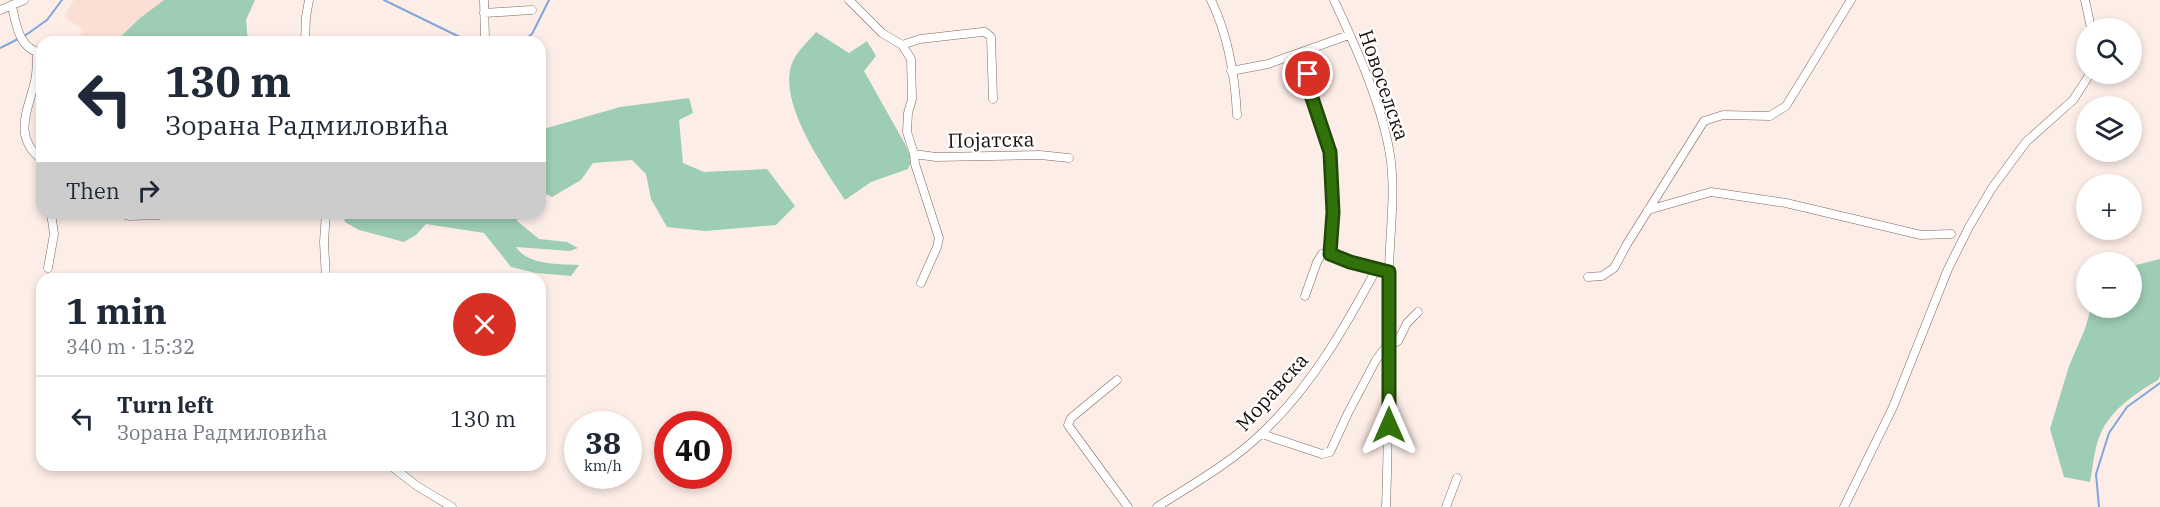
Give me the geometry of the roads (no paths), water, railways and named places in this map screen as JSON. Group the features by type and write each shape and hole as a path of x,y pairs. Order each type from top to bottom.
{"street":[{"path":"0,10 24,0"},
{"path":"305,36 309,0"},
{"path":"484,0 485,36"},
{"path":"849,0 882,33 902,45 911,59 912,99 908,113 908,132 915,164 939,237 937,248 921,283"},
{"path":"1211,0 1220,19 1228,46 1237,115"},
{"name":"Новоселска","path":"1334,0 1380,112 1390,151 1393,184 1389,272 1386,507"},
{"path":"1588,277 1602,276 1614,268 1704,120 1723,115 1770,116 1786,106 1851,0"},
{"path":"2085,0 2089,18"},
{"path":"12,6 18,31 24,43 36,51"},
{"path":"484,13 532,10"},
{"path":"902,45 920,39 986,32 991,37 993,99"},
{"path":"1231,71 1252,68 1349,35"},
{"path":"1303,52 1311,95 1330,152 1333,212 1330,254"},
{"path":"36,74 25,113 24,130 27,141 36,153"},
{"path":"1844,507 1893,407 1948,269 1969,227 1992,188 2026,142 2073,100 2083,84"},
{"name":"Појатска","path":"914,154 936,158 1040,155 1069,158"},
{"path":"1648,210 1711,192 1786,204 1921,235 1951,234"},
{"path":"48,268 54,234 52,219"},
{"path":"326,219 326,273"},
{"path":"1305,296 1319,256 1330,254 1350,262 1389,272"},
{"name":"Моравска","path":"1157,507 1220,467 1262,434 1314,375 1335,344 1377,268"},
{"path":"1262,434 1322,454 1330,452 1376,360 1389,345 1398,341 1407,323 1418,312"},
{"path":"1117,380 1071,418 1068,425 1128,507"},
{"path":"398,471 417,486 452,507"},
{"path":"1446,507 1457,478"}],"waterway":[{"path":"23,37 47,20 62,0"},
{"path":"384,0 458,36"},
{"path":"529,36 549,0"},
{"path":"0,48 18,39"},
{"path":"2099,507 2096,474 2109,433 2127,407 2160,383"}]}
